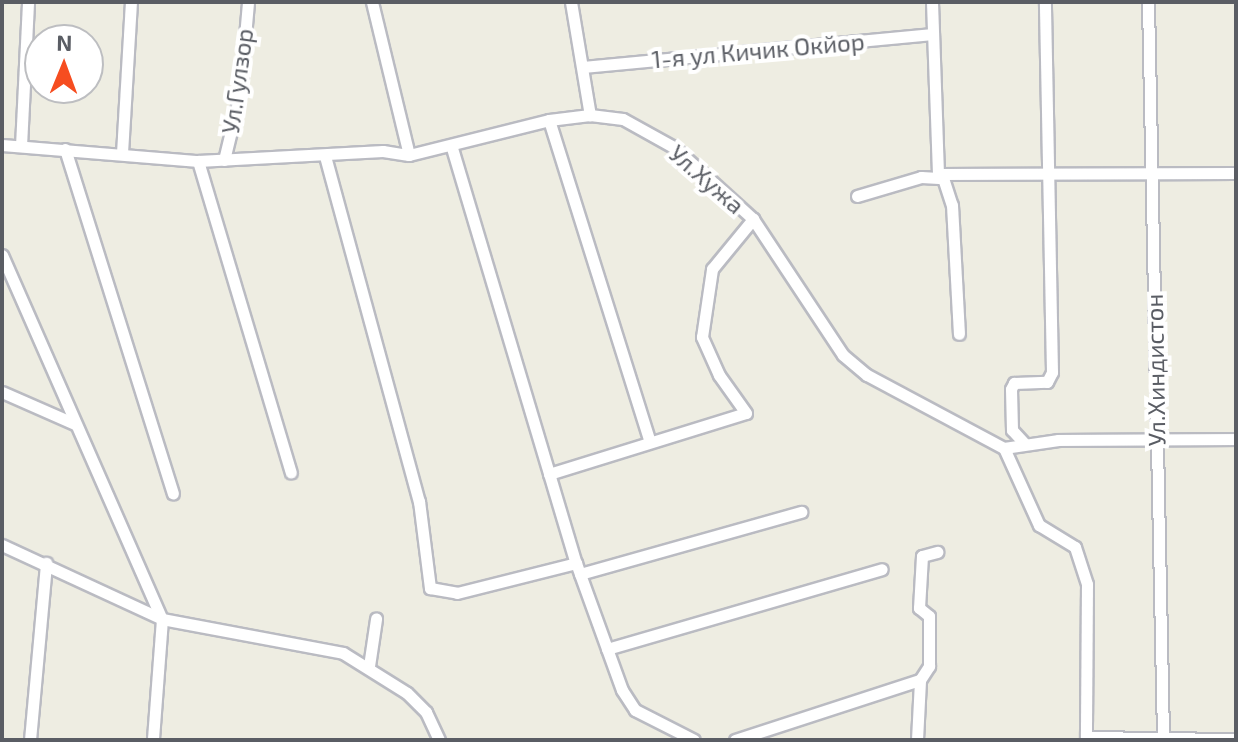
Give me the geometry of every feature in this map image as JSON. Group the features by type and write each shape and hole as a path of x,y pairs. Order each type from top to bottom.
{"street":[{"path":"21,146 28,2"},
{"path":"122,153 131,2"},
{"name":"Ул.Гулзор","path":"224,160 240,94 248,2"},
{"path":"372,2 409,155"},
{"path":"571,2 590,115"},
{"path":"932,2 938,174 952,205 959,334"},
{"path":"1025,444 1012,430 1011,389 1014,383 1047,382 1052,372 1045,2"},
{"name":"Ул.Хиндистон","path":"1148,2 1163,739"},
{"name":"1-я ул Кичик Окйор","path":"583,67 932,34"},
{"name":"Ул.Хужа","path":"2,145 198,161 383,151 409,155 452,148 549,120 590,115 623,119 675,148 753,219 843,355 867,375 1004,448"},
{"path":"549,120 650,442"},
{"path":"452,148 578,569 622,690 635,710 694,740"},
{"path":"65,149 173,493"},
{"path":"325,156 419,501 430,588 457,593 578,569 801,512"},
{"path":"198,161 291,472"},
{"path":"857,196 938,174 1048,171 1236,173"},
{"path":"549,474 746,413 719,375 702,337 702,324 712,269 753,219"},
{"path":"3,258 162,619 153,740"},
{"path":"2,392 75,424"},
{"path":"1236,439 1025,444 1004,448 1039,525 1075,547 1087,584 1087,739 1236,739"},
{"path":"2,545 162,619 343,653 369,666 426,712 439,740"},
{"path":"917,740 920,680 929,666 929,616 919,608 922,556 937,552"},
{"path":"30,740 46,563"},
{"path":"607,649 882,569"},
{"path":"369,666 376,619"},
{"path":"735,740 920,680"}]}
